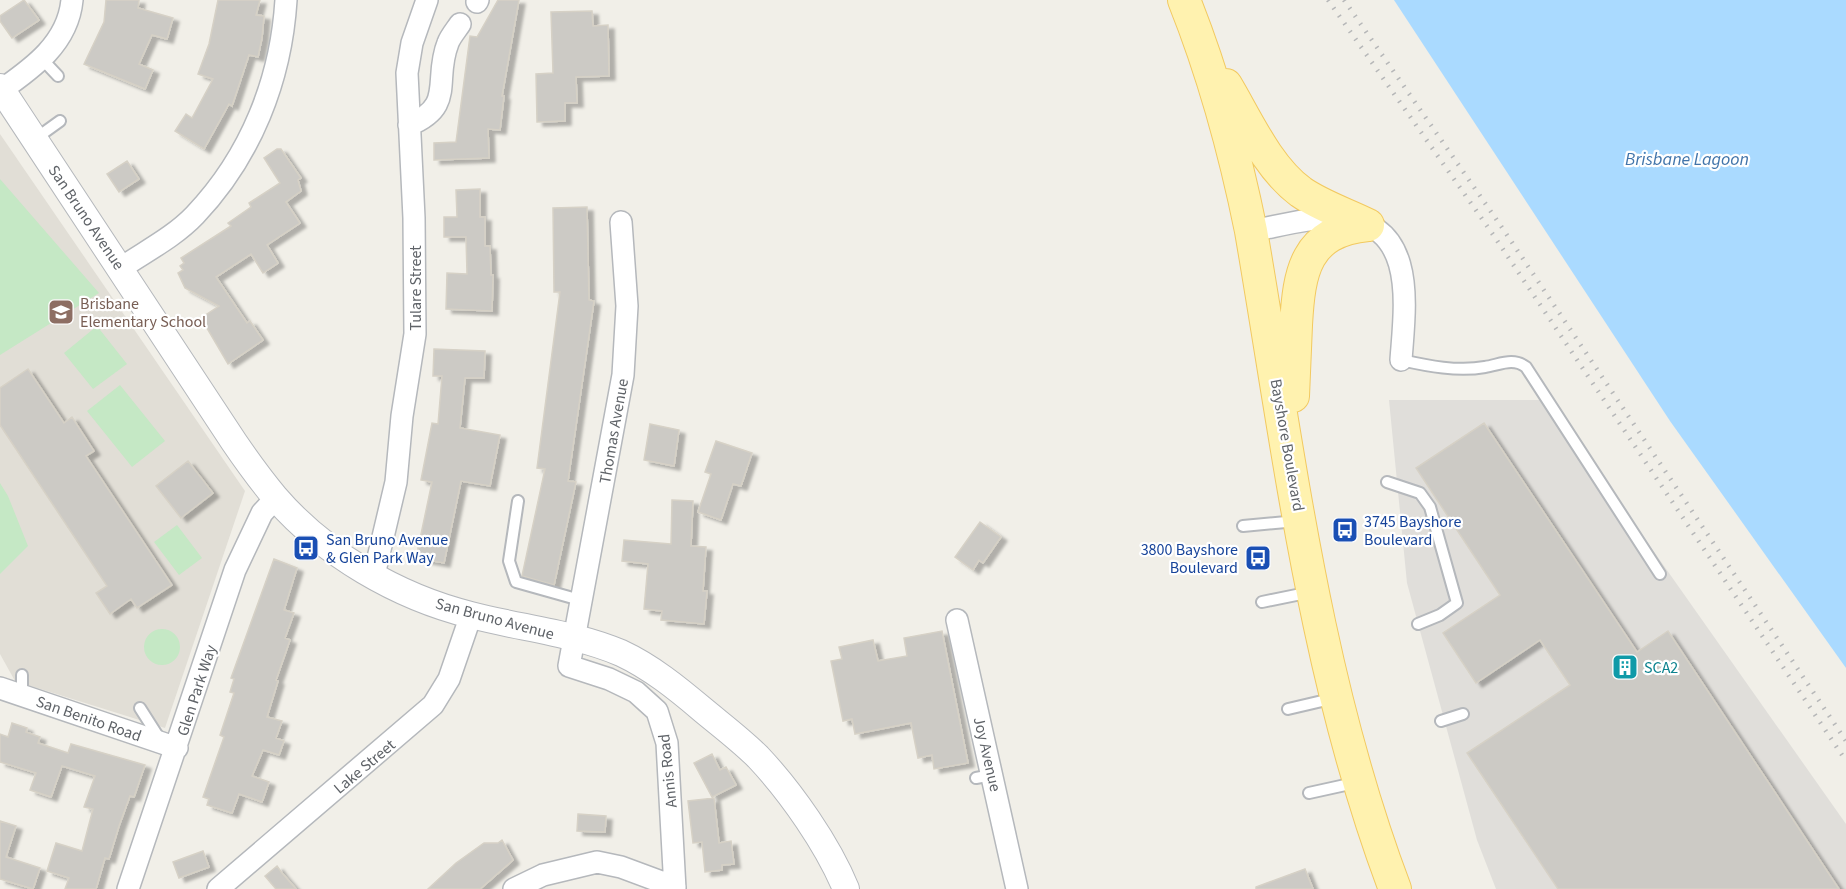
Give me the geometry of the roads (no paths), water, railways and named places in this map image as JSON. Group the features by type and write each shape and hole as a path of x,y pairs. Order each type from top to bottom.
{"main road":[{"name":"Bayshore Boulevard","path":"1184,0 1199,37 1238,169 1251,231 1313,592 1336,698 1359,782 1395,889"},
{"path":"1199,37 1264,149 1290,182 1302,193 1368,225"},
{"path":"1290,457 1298,290 1302,272 1308,257 1320,243 1344,230 1368,225"}],"street":[{"path":"1,89 42,59 59,40 66,25 72,0"},
{"path":"120,268 156,245 195,215 236,160 268,98 282,42 286,0"},
{"name":"Tulare Street","path":"374,575 396,482 402,417 415,334 414,218 407,73 412,43 427,0"},
{"path":"409,125 428,117 438,104 447,44 460,24"},
{"name":"San Bruno Avenue","path":"1,89 234,442 276,498 313,535 374,575 434,603 471,615 573,638 618,652 644,665 680,690 748,748 770,771 814,831 846,889"},
{"path":"1251,231 1336,218 1368,225 1384,236 1402,268 1405,285 1401,360"},
{"name":"Thomas Avenue","path":"573,638 623,375 627,306 621,222"},
{"name":"Glen Park Way","path":"128,889 170,745 244,548 262,513 276,498"},
{"name":"Lake Street","path":"218,889 434,705 449,679 471,615"},
{"name":"Joy Avenue","path":"957,620 984,777 1017,889"},
{"name":"Annis Road","path":"573,638 569,666 609,679 636,692 657,711 667,743 675,888"},
{"name":"San Benito Road","path":"0,688 22,685 170,745"},
{"path":"514,889 543,875 597,862 621,867 675,888"}],"lane":[{"path":"42,59 58,76"},
{"path":"35,139 60,121"},
{"path":"1401,360 1439,368 1486,372 1514,362 1526,367 1660,574"},
{"path":"1387,482 1420,493 1431,507 1457,603 1440,615 1418,624"},
{"path":"518,501 509,561 516,582 580,600"},
{"path":"1243,526 1301,520"},
{"path":"1262,602 1313,592"},
{"path":"1288,709 1336,698"},
{"path":"140,708 170,745"},
{"path":"1441,721 1463,714"},
{"path":"1309,793 1359,782"}],"water":[{"name":"Brisbane Lagoon","path":"1394,0 1846,0 1846,668 1670,421"}],"railway":[{"path":"1328,0 1494,236 1846,761"},
{"path":"1344,0 1503,229 1846,741"}],"place":[{"name":"Brisbane Elementary School","path":"61,312"},
{"name":"3745 Bayshore Boulevard","path":"1345,530"},
{"name":"San Bruno Avenue & Glen Park Way","path":"306,548"},
{"name":"3800 Bayshore Boulevard","path":"1258,558"},
{"name":"SCA2","path":"1625,667"}]}
